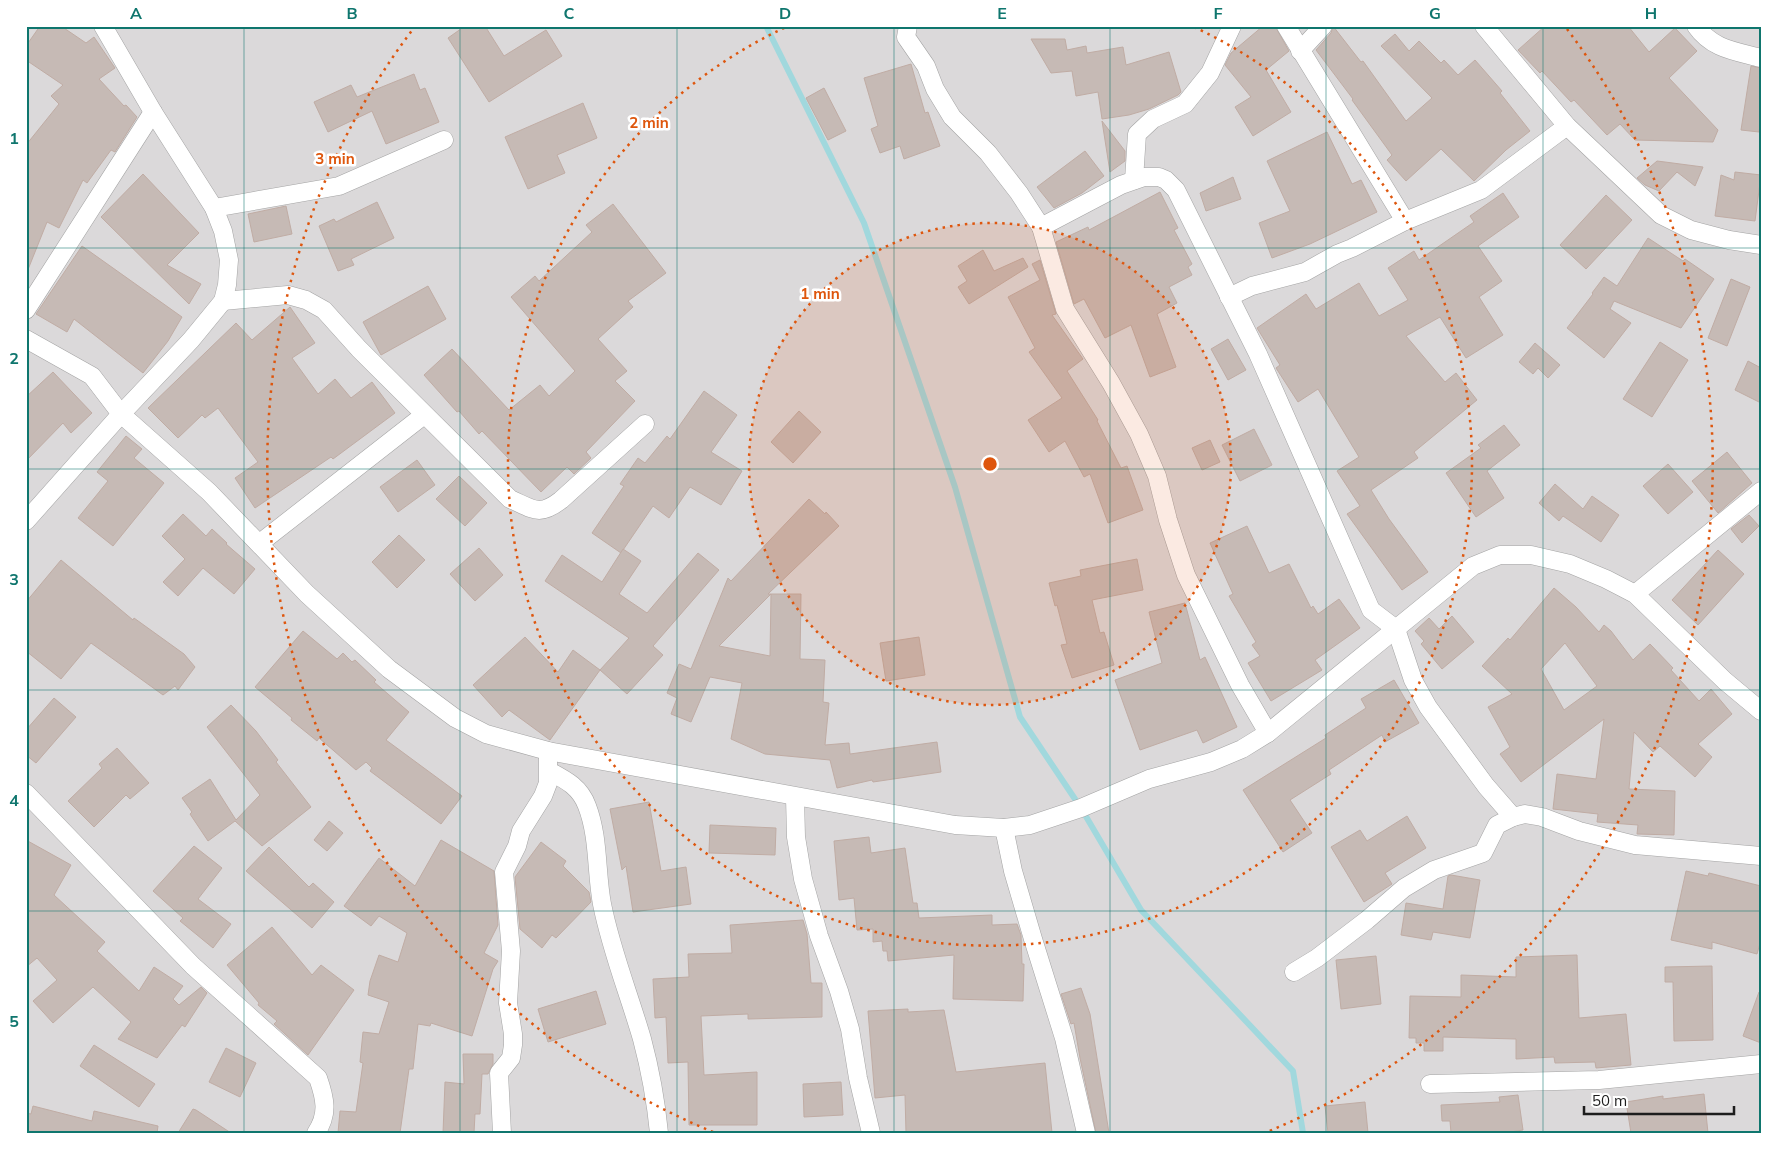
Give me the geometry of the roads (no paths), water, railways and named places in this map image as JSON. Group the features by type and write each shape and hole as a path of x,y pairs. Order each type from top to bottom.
{"street":[{"path":"26,521 121,414 191,340 223,301 227,284 229,260 223,232 214,208 153,112 103,26"},
{"path":"908,26 906,37 926,66 935,89 952,116 988,153 1020,193 1041,227 1065,309 1110,383 1138,434 1157,476 1168,520 1186,576 1240,685 1268,733"},
{"path":"1134,180 1136,134 1153,119 1185,104 1210,73 1232,26"},
{"path":"1286,26 1405,222"},
{"path":"1300,51 1323,26"},
{"path":"1484,26 1567,126 1660,215 1691,230 1729,240 1761,245"},
{"path":"1696,26 1703,36 1716,45 1761,58"},
{"path":"26,310 153,112"},
{"path":"1229,298 1252,286 1304,272 1405,222 1482,190 1567,126"},
{"path":"214,208 339,186 444,140"},
{"path":"1041,227 1134,180 1144,177 1159,177 1166,180 1176,190 1258,354 1371,610 1396,629 1412,680 1428,708 1486,786 1513,816"},
{"path":"223,301 288,295 306,300 324,310 359,349 510,499 538,511 549,509 561,500 645,424"},
{"path":"26,339 92,376 121,414 210,492 307,594 389,668 455,718 486,734 548,751 955,825 1004,828 1030,825 1080,808 1149,779 1211,762 1242,749 1268,733 1473,566 1500,556 1531,555 1570,564 1635,594 1724,681 1761,711"},
{"path":"260,544 424,415"},
{"path":"1635,594 1761,491"},
{"path":"502,1133 498,1073 511,1058 513,1045 508,1004 511,951 504,872 517,846 521,831 543,796 548,783 548,751"},
{"path":"549,771 569,782 581,793 588,807 596,846 602,903 615,958 642,1040 657,1111 659,1133"},
{"path":"26,793 193,966 318,1078 324,1094 326,1109 316,1133"},
{"path":"796,797 796,837 803,878 819,936 850,1028 870,1133"},
{"path":"1294,972 1367,920 1404,888 1434,870 1483,853 1498,825 1513,816 1525,814 1542,817 1579,831 1635,845 1761,856"},
{"path":"1004,828 1013,871 1032,939 1064,1038 1086,1133"},
{"path":"1430,1084 1599,1080 1761,1064"}],"waterway":[{"path":"766,26 864,223 955,487 1020,717 1081,808 1141,910 1293,1071 1303,1133"}]}
